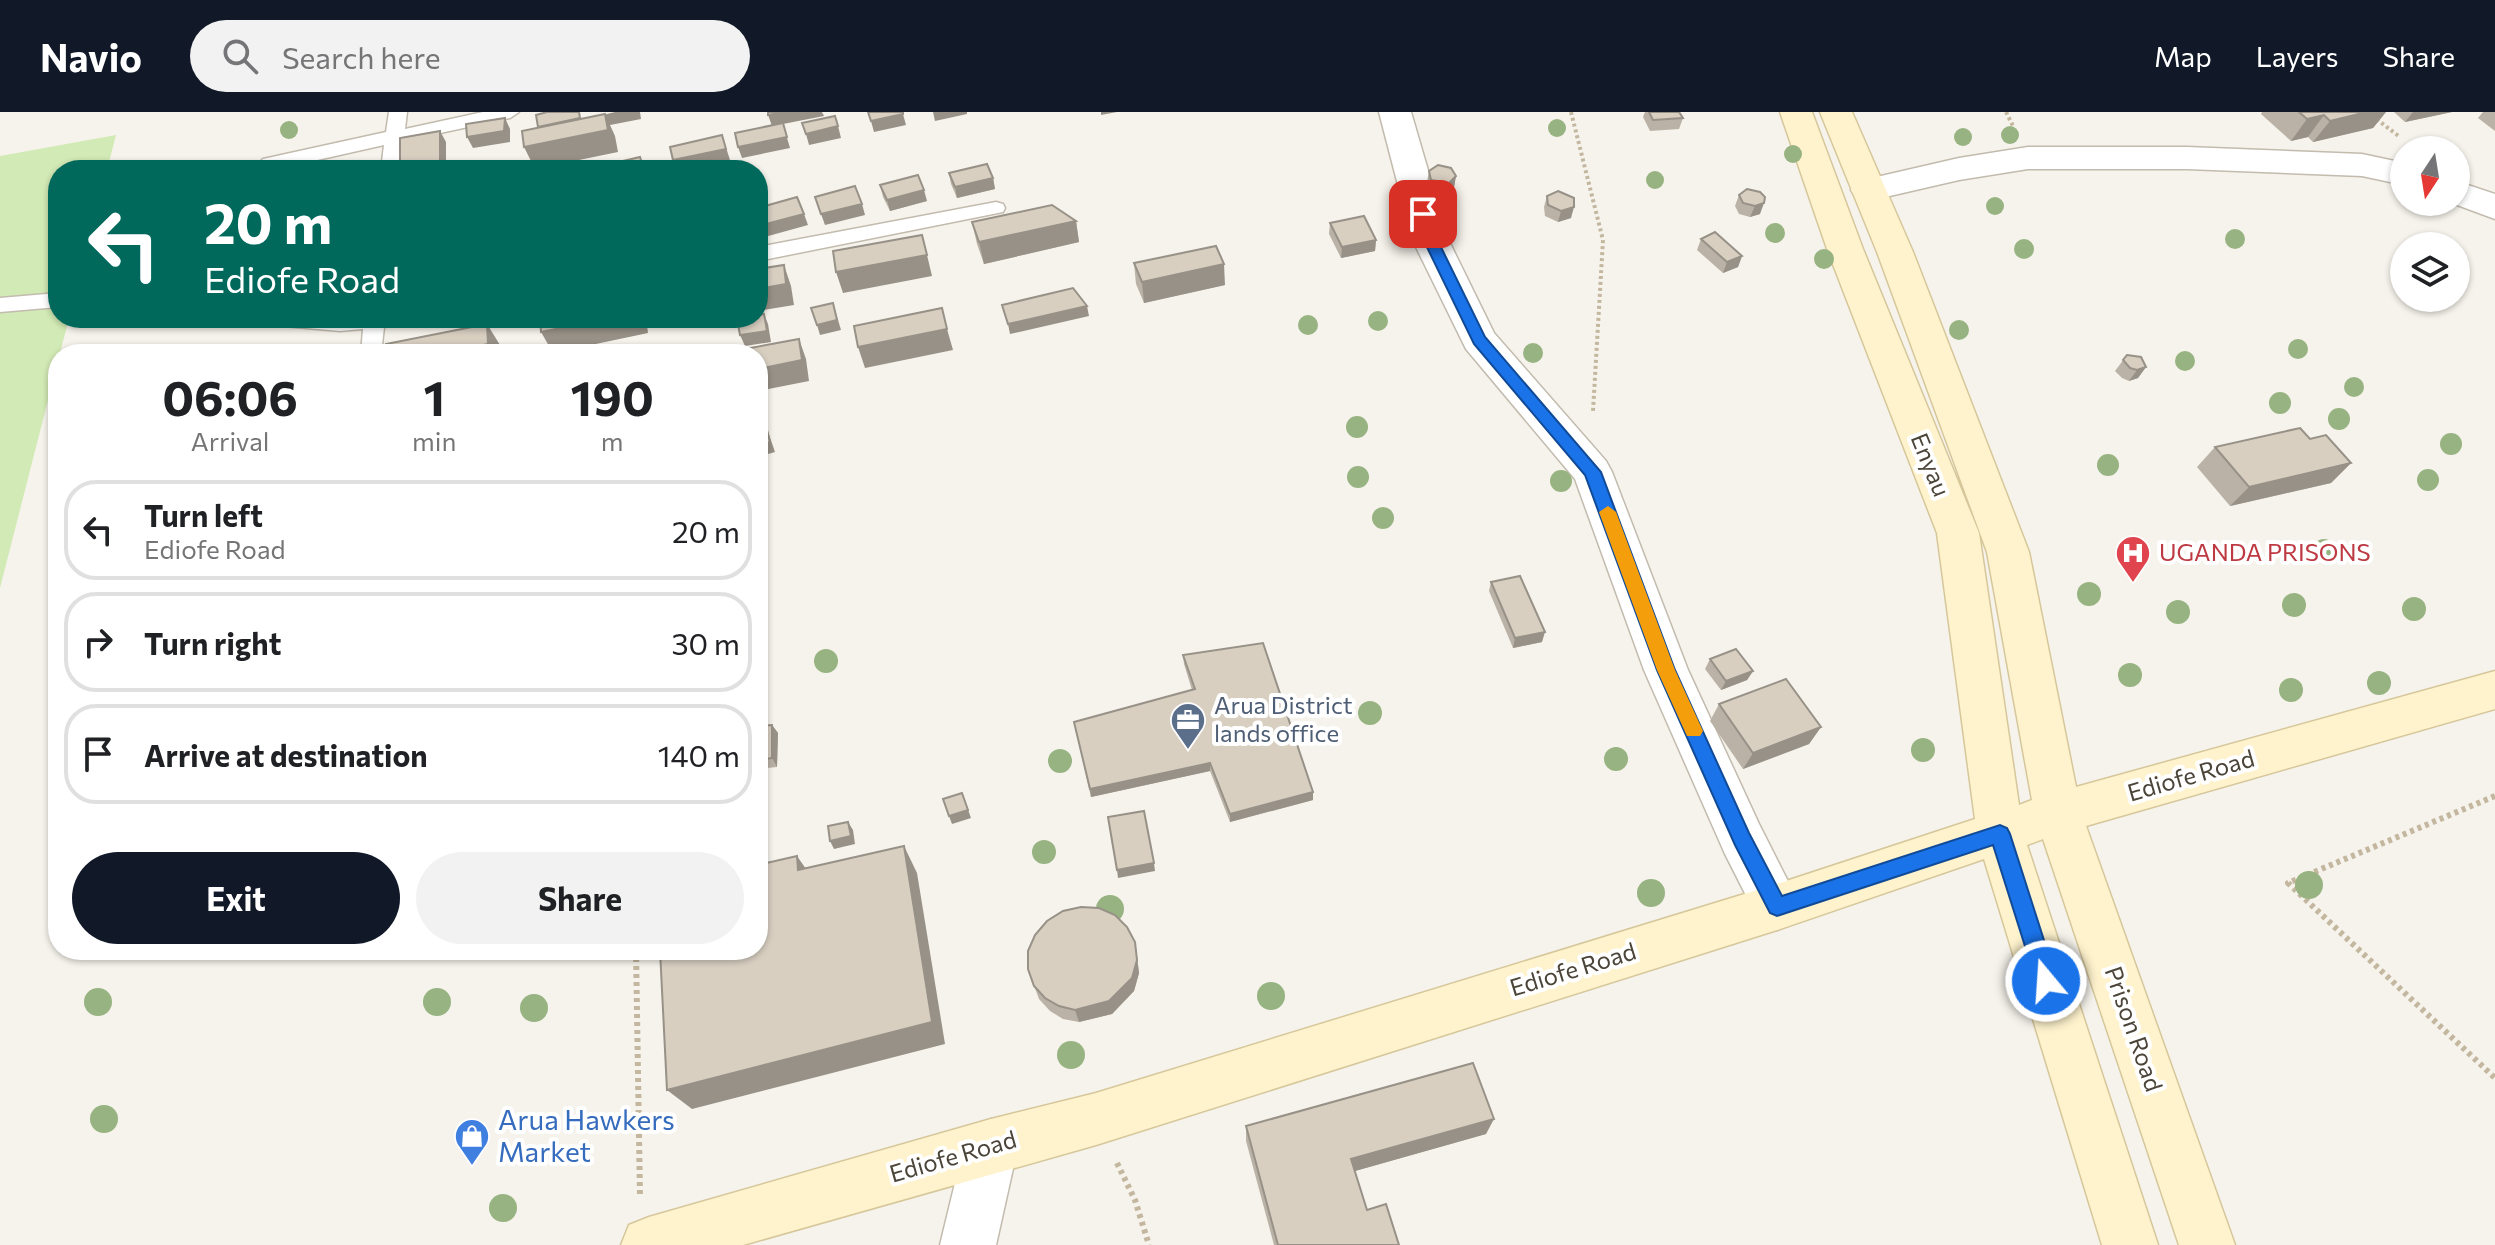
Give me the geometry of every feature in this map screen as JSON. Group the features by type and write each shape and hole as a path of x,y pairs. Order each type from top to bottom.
{"street":[{"path":"1395,112 1430,239 1479,340 1592,472 1666,670 1742,839 1777,907"},
{"name":"Enyau","path":"1796,112 1845,249 1958,533 2000,834"},
{"name":"Enyau","path":"1836,112 2008,552 2058,813"},
{"path":"1868,190 1959,169 2041,158 2187,158 2362,165 2390,160"},
{"path":"2470,197 2495,207"},
{"name":"Ediofe Road","path":"645,1222 991,1146 1096,1119 1777,907 2058,813 2495,690"},
{"name":"Prison Road","path":"2058,813 2207,1245"},
{"path":"2000,834 2130,1245"},
{"path":"968,1245 991,1146"}],"lane":[{"path":"392,160 398,112"},
{"path":"284,160 510,112"},
{"path":"768,252 996,208"},
{"path":"0,305 48,301"}],"path":[{"path":"1571,112 1603,240 1594,358 1592,472"},
{"path":"2367,112 2390,140"},
{"path":"2495,796 2288,883 2495,1078"},
{"path":"636,960 645,1222"},
{"path":"1096,1119 1135,1200 1149,1245"}],"green space":[{"path":"116,135 110,160 48,160 48,328 66,328 62,344 48,344 48,400 0,588 0,156"}],"building":[{"path":"579,112 580,118 538,127 536,115"},
{"path":"868,112 903,112 903,114 871,121"},
{"path":"1649,112 1679,112 1683,118 1653,120"},
{"path":"2299,112 2367,112 2330,121 2324,115 2307,119"},
{"path":"605,114 608,130 524,147 522,131"},
{"path":"835,116 838,126 806,134 802,123"},
{"path":"505,118 504,131 467,137 466,124"},
{"path":"783,123 787,137 738,147 735,133"},
{"path":"440,131 440,160 400,160 400,138"},
{"path":"722,135 726,149 673,160 670,147"},
{"path":"987,164 993,178 955,187 949,173"},
{"path":"1438,165 1451,168 1456,176 1449,183 1431,180 1429,171"},
{"path":"918,175 924,190 887,200 880,185"},
{"path":"855,186 862,204 821,214 815,197"},
{"path":"1747,189 1760,192 1765,197 1764,203 1755,206 1743,203 1739,195"},
{"path":"1558,191 1574,198 1574,207 1561,211 1548,205 1547,196"},
{"path":"797,197 804,214 768,223 768,205"},
{"path":"1052,205 1076,221 979,242 972,222"},
{"path":"1364,216 1376,240 1342,247 1330,223"},
{"path":"1715,232 1742,256 1727,262 1701,239"},
{"path":"922,235 927,255 836,272 833,251"},
{"path":"1216,246 1224,264 1142,282 1134,263"},
{"path":"784,265 786,284 768,287 768,267"},
{"path":"1073,288 1087,306 1008,324 1002,305"},
{"path":"833,303 837,320 817,325 811,308"},
{"path":"942,308 947,329 858,347 854,326"},
{"path":"467,328 487,328 488,344 386,344"},
{"path":"739,328 766,328 767,331 740,335"},
{"path":"799,339 802,360 768,367 768,345"},
{"path":"2127,355 2141,357 2146,367 2137,370 2130,368 2123,360"},
{"path":"2300,428 2310,439 2326,435 2351,463 2249,487 2215,447"},
{"path":"1520,576 1545,632 1515,638 1491,582"},
{"name":"Arua District lands office","path":"1263,643 1313,792 1230,814 1210,763 1090,789 1074,722 1195,689 1183,655"},
{"path":"1736,649 1753,671 1726,681 1710,659"},
{"path":"1786,679 1821,727 1753,753 1719,704"},
{"path":"768,725 772,725 772,758 768,759"},
{"path":"962,793 968,810 949,816 943,799"},
{"path":"1144,811 1154,863 1117,870 1108,817"},
{"path":"848,822 851,836 830,841 828,826"},
{"path":"904,846 932,1022 667,1090 660,960 768,960 768,863 797,856 798,870"},
{"path":"1081,907 1099,908 1115,915 1127,927 1135,942 1137,960 1132,978 1109,1001 1075,1010 1045,998 1034,986 1028,969 1028,951 1035,935 1047,921 1063,911"},
{"path":"1473,1063 1494,1119 1351,1159 1367,1210 1386,1204 1399,1245 1278,1245 1246,1126"}],"slow traffic":[{"path":"1608,512 1666,670 1693,731"}],"place":[{"name":"UGANDA PRISONS","path":"2133,584"},
{"name":"Arua District lands office","path":"1188,751"},
{"name":"Arua Hawkers Market","path":"472,1167"}],"route":[{"path":"1423,214 1430,239 1479,340 1592,472 1666,670 1742,839 1777,907 2000,834 2046,981"}]}
